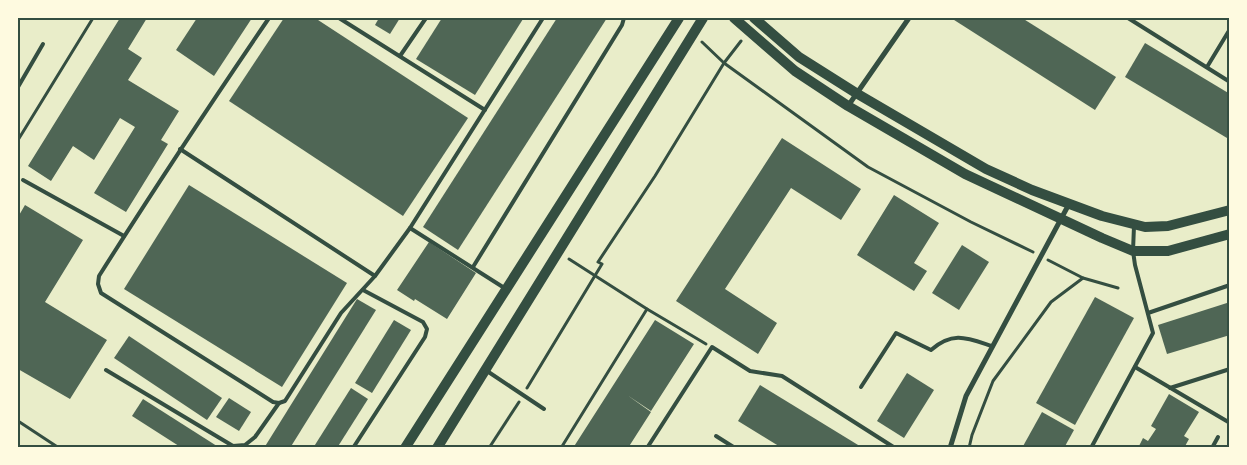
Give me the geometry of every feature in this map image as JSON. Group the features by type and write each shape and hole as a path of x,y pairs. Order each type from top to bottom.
{"main road":[{"path":"405,448 679,18"},
{"path":"437,448 703,18"},
{"path":"734,18 795,71 848,106 966,174 1133,251 1168,251 1230,234"},
{"path":"754,18 799,56 856,93 986,169 1032,190 1102,216 1145,227 1168,226 1230,210"}],"street":[{"path":"848,106 909,18"},
{"path":"950,448 966,396 1069,204"}],"lane":[{"path":"269,18 180,149 124,236 99,276 98,284 101,293 273,402 279,403 285,401 341,313 375,276 410,228 543,18"},
{"path":"339,18 485,110"},
{"path":"400,56 426,18"},
{"path":"473,267 624,18"},
{"path":"1128,18 1230,82"},
{"path":"1207,67 1230,29"},
{"path":"18,87 43,44"},
{"path":"180,149 375,276"},
{"path":"24,180 124,236"},
{"path":"1090,448 1153,333 1133,251 1134,224"},
{"path":"410,228 506,289"},
{"path":"1148,313 1230,285"},
{"path":"353,448 425,337 427,329 424,322 363,290"},
{"path":"861,387 896,333 931,350 941,341 964,337 992,346"},
{"path":"647,448 712,347 750,371 782,376 895,448"},
{"path":"1135,367 1230,423"},
{"path":"1170,388 1230,369"},
{"path":"106,370 233,446 245,445 255,437 279,403"},
{"path":"485,370 544,409"},
{"path":"716,436 735,448"},
{"path":"1212,448 1218,437"}],"path":[{"path":"18,140 93,18"},
{"path":"692,33 724,63 868,167 971,222 1083,278 1118,288"},
{"path":"489,448 595,276 602,264 598,262 655,176 724,63"},
{"path":"558,252 647,309 712,347"},
{"path":"969,448 972,435 993,381 1051,302 1083,278"},
{"path":"561,448 647,309"},
{"path":"18,421 59,448"}],"building":[{"path":"120,18 147,18 128,49 142,58 128,80 179,111 161,140 168,144 126,212 94,193 135,127 120,118 94,160 73,146 51,181 28,166"},
{"path":"197,18 252,18 214,76 176,50"},
{"path":"284,18 315,18 468,118 403,216 229,101"},
{"path":"379,18 400,18 390,34 375,25"},
{"path":"442,18 523,19 475,95 416,59"},
{"path":"557,18 607,18 458,250 423,227"},
{"path":"951,18 1022,18 1116,77 1095,110"},
{"path":"1145,43 1230,94 1230,134 1227,138 1125,77"},
{"path":"782,138 861,189 841,220 791,188 725,289 777,323 758,354 676,301"},
{"path":"189,185 347,283 282,387 124,289"},
{"path":"894,195 939,223 914,263 927,271 914,291 857,255"},
{"path":"25,205 83,240 45,302 107,340 70,399 18,369 18,217"},
{"path":"429,242 476,273 447,319 397,290"},
{"path":"962,245 989,262 959,310 932,293"},
{"path":"1095,297 1134,318 1075,425 1036,403"},
{"path":"357,299 376,310 290,448 264,448"},
{"path":"1230,302 1230,335 1167,354 1158,325"},
{"path":"394,320 411,330 372,393 355,383"},
{"path":"655,320 694,344 651,411 627,395 651,412 628,448 573,448"},
{"path":"129,336 222,398 207,420 114,358"},
{"path":"907,373 934,390 904,438 877,421"},
{"path":"760,385 863,448 782,448 738,421"},
{"path":"351,388 368,399 337,448 313,448"},
{"path":"1169,394 1199,412 1184,436 1189,439 1184,448 1138,448 1143,438 1148,441 1156,429 1151,426"},
{"path":"229,398 251,412 239,431 216,417"},
{"path":"143,399 220,448 182,448 132,416"},
{"path":"1042,412 1074,430 1064,448 1022,448"}]}
